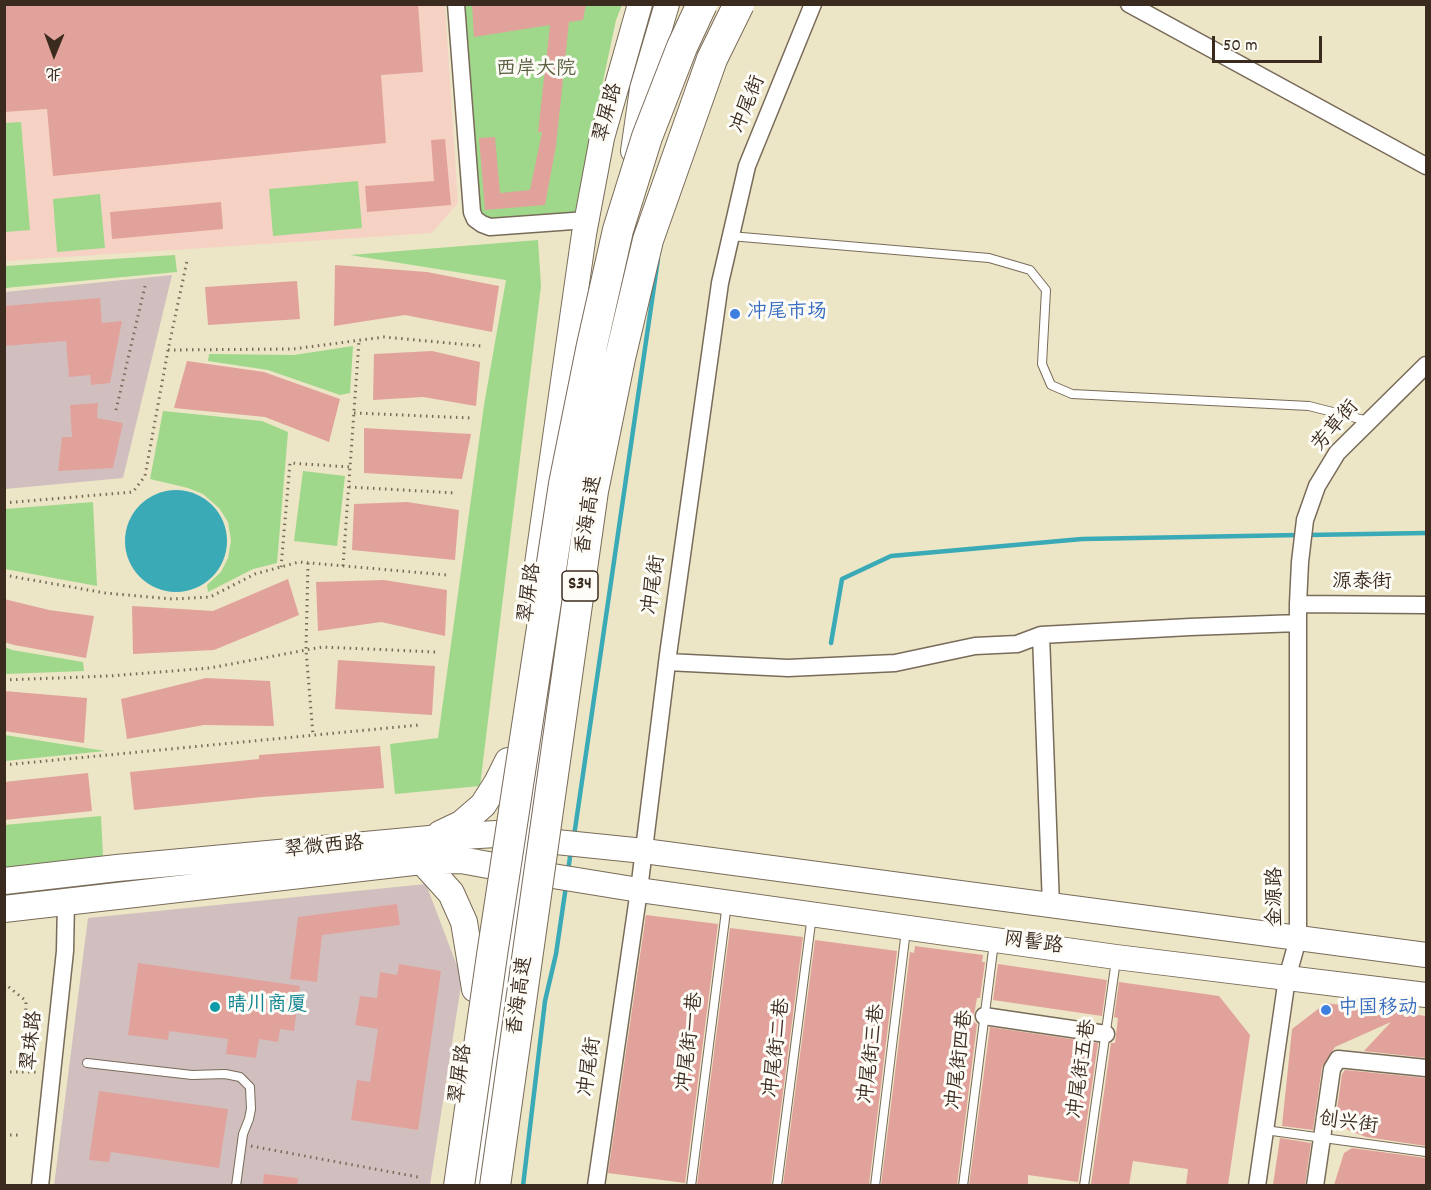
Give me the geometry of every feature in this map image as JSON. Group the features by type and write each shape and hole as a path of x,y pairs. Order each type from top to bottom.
{"highway":[{"name":"香海高速","path":"459,1185 562,495 590,357 618,230 644,147 682,47 702,4"},
{"name":"香海高速","path":"495,1185 593,492 648,240 712,60 738,4"}],"main road":[{"name":"翠屏路","path":"448,1185 490,866 508,761 587,220 602,138 640,4"},
{"name":"翠屏路","path":"477,1185 577,485 618,254 642,89 667,4"},
{"path":"475,989 464,922 451,893 421,851 474,814 491,794 508,761"},
{"name":"翠微西路","path":"4,909 421,851 496,834 644,851 1426,955"},
{"name":"翠微西路","path":"4,881 117,868 421,851 490,866 639,890"},
{"name":"网髻路","path":"639,890 1116,957 1426,995"}],"street":[{"path":"456,4 472,212 475,219 490,226 587,220"},
{"name":"冲尾街","path":"596,1185 639,890 667,662 720,284 747,166 813,4"},
{"path":"1129,4 1426,166"},
{"name":"芳草街","path":"1298,604 1304,525 1317,486 1337,453 1426,365"},
{"name":"源泰街","path":"1298,604 1426,605"},
{"name":"金源路","path":"1257,1185 1287,978 1298,939 1298,604"},
{"path":"667,662 788,668 895,663 975,646 1017,644 1041,635 1298,623"},
{"path":"1041,635 1051,906"},
{"name":"翠珠路","path":"40,1185 65,951 66,901"},
{"path":"984,1016 1106,1034"},
{"path":"1316,1185 1332,1069 1338,1059 1426,1068"}],"lane":[{"path":"730,236 989,258 1030,270 1046,290 1042,364 1051,385 1072,394 1309,406 1368,421"},
{"name":"冲尾街一巷","path":"691,1185 727,903"},
{"name":"冲尾街二巷","path":"777,1185 813,914"},
{"name":"冲尾街三巷","path":"875,1185 906,927"},
{"name":"冲尾街四巷","path":"963,1185 994,939"},
{"name":"冲尾街五巷","path":"1084,1185 1116,957"},
{"path":"87,1063 192,1075 225,1074 240,1077 250,1087 251,1109 241,1144 236,1185"},
{"name":"创兴街","path":"1265,1130 1426,1152"}],"path":[{"path":"4,503 132,492 145,476 187,261"},
{"path":"116,410 145,286"},
{"path":"168,350 293,349 384,337 481,346"},
{"path":"343,566 359,340"},
{"path":"354,413 471,418"},
{"path":"281,567 290,463 350,467"},
{"path":"349,486 456,493"},
{"path":"4,575 105,593 172,598 210,597 255,574 299,562 447,575"},
{"path":"308,563 306,650 313,735"},
{"path":"4,680 109,676 210,668 322,647 436,652"},
{"path":"4,765 419,725"},
{"path":"4,983 26,1000 26,1071"},
{"path":"4,1072 52,1071"},
{"path":"4,1135 21,1135"},
{"path":"241,1144 418,1177"}],"shaded area":[{"path":"5,5 445,5 458,203 432,233 5,261"},
{"path":"172,275 123,478 5,489 5,292"},
{"path":"426,884 462,979 430,1185 54,1186 88,918"}],"green space":[{"name":"西岸大院","path":"464,5 622,5 616,20 575,212 480,221"},
{"path":"21,122 30,230 5,232 5,123"},
{"path":"358,181 362,228 273,236 269,189"},
{"path":"100,194 105,248 57,252 53,199"},
{"path":"538,240 541,286 480,786 395,794 390,744 438,738 484,405 506,280 350,255"},
{"path":"175,255 177,272 5,288 5,266"},
{"path":"353,346 350,393 340,395 268,370 208,361 209,354 294,355"},
{"path":"163,411 262,421 288,432 277,563 253,569 208,592 207,585 221,572 228,558 231,541 228,522 219,508 203,494 150,479"},
{"path":"303,471 345,476 337,546 294,541"},
{"path":"93,502 97,586 5,569 5,509"},
{"path":"5,647 83,662 84,671 5,674"},
{"path":"5,735 105,751 5,761"},
{"path":"101,816 103,857 5,869 4,825"}],"water":[{"path":"176,490 195,494 212,505 223,522 227,541 223,560 212,577 195,588 176,592 157,588 140,577 129,560 125,541 129,522 140,505 157,494"}],"building":[{"path":"4,4 418,4 423,72 381,75 386,143 53,176 47,109 4,112"},
{"path":"472,4 586,4 583,20 569,22 556,146 545,205 485,210 479,138 495,137 500,193 530,190 542,132 538,132 550,25 474,37"},
{"path":"445,139 451,205 367,212 365,186 434,181 431,140"},
{"path":"221,202 223,229 112,239 110,212"},
{"path":"335,265 427,272 499,286 492,332 405,315 334,326"},
{"path":"297,281 300,319 208,325 205,287"},
{"path":"100,298 102,323 122,321 110,383 91,385 90,375 69,377 66,341 4,346 4,306"},
{"path":"432,351 480,362 476,406 423,397 373,400 374,354"},
{"path":"187,361 264,372 340,399 329,442 265,417 174,408"},
{"path":"98,403 97,418 123,423 113,468 58,471 62,437 72,437 70,405"},
{"path":"364,428 471,434 462,479 364,473"},
{"path":"407,502 459,510 455,560 352,550 354,504"},
{"path":"288,579 299,615 214,650 133,654 132,606 213,611"},
{"path":"384,580 447,590 445,636 381,622 318,631 316,582"},
{"path":"4,599 49,610 94,616 86,658 4,642"},
{"path":"338,660 435,666 432,715 335,709"},
{"path":"206,678 270,681 274,726 204,725 127,739 121,699"},
{"path":"4,691 87,698 84,743 4,731"},
{"path":"380,746 384,788 134,810 130,772 259,759 259,755"},
{"path":"88,773 92,811 4,820 4,782"},
{"path":"397,904 400,925 322,935 317,982 290,979 298,917"},
{"path":"646,915 718,924 685,1183 608,1173"},
{"path":"730,928 803,937 771,1185 697,1185"},
{"path":"815,940 897,951 869,1185 783,1185"},
{"path":"915,946 983,955 982,962 985,962 980,998 977,998 974,1015 974,1022 977,1024 957,1185 881,1185 910,952 914,953"},
{"name":"晴川商厦","path":"138,963 300,986 294,1031 280,1029 278,1042 259,1039 256,1058 226,1054 228,1039 169,1031 168,1040 128,1035"},
{"path":"399,964 441,971 418,1130 351,1120 357,1080 370,1082 378,1029 355,1025 360,996 377,998 380,972 397,975"},
{"path":"998,964 1107,980 1102,1016 993,1000"},
{"path":"1119,982 1219,996 1250,1035 1228,1185 1186,1185 1188,1169 1133,1161 1129,1185 1091,1184 1111,1043 1115,1043 1118,1018 1114,1017"},
{"path":"1326,1003 1426,1016 1426,1058 1364,1051 1391,1022 1335,1047 1322,1067 1313,1130 1282,1126 1292,1029"},
{"path":"990,1027 1098,1043 1078,1182 1028,1175 1028,1185 969,1185"},
{"path":"1345,1070 1426,1078 1426,1146 1366,1137 1348,1130 1336,1116 1342,1074"},
{"path":"99,1091 228,1109 219,1168 111,1152 109,1162 89,1160"},
{"path":"1280,1138 1311,1143 1305,1185 1273,1185"},
{"path":"1352,1148 1426,1158 1426,1185 1334,1185 1344,1153"},
{"path":"264,1174 298,1178 297,1185 263,1185"}],"waterway":[{"path":"574,836 658,259"},
{"path":"1307,535 1426,533"},
{"path":"831,643 842,579 891,556 1082,539 1299,535"},
{"path":"568,871 571,850"},
{"path":"523,1186 545,1001 556,954 566,886"}],"place":[{"name":"冲尾市场","path":"735,314"},
{"name":"晴川商厦","path":"215,1007"},
{"name":"中国移动","path":"1326,1010"}]}
